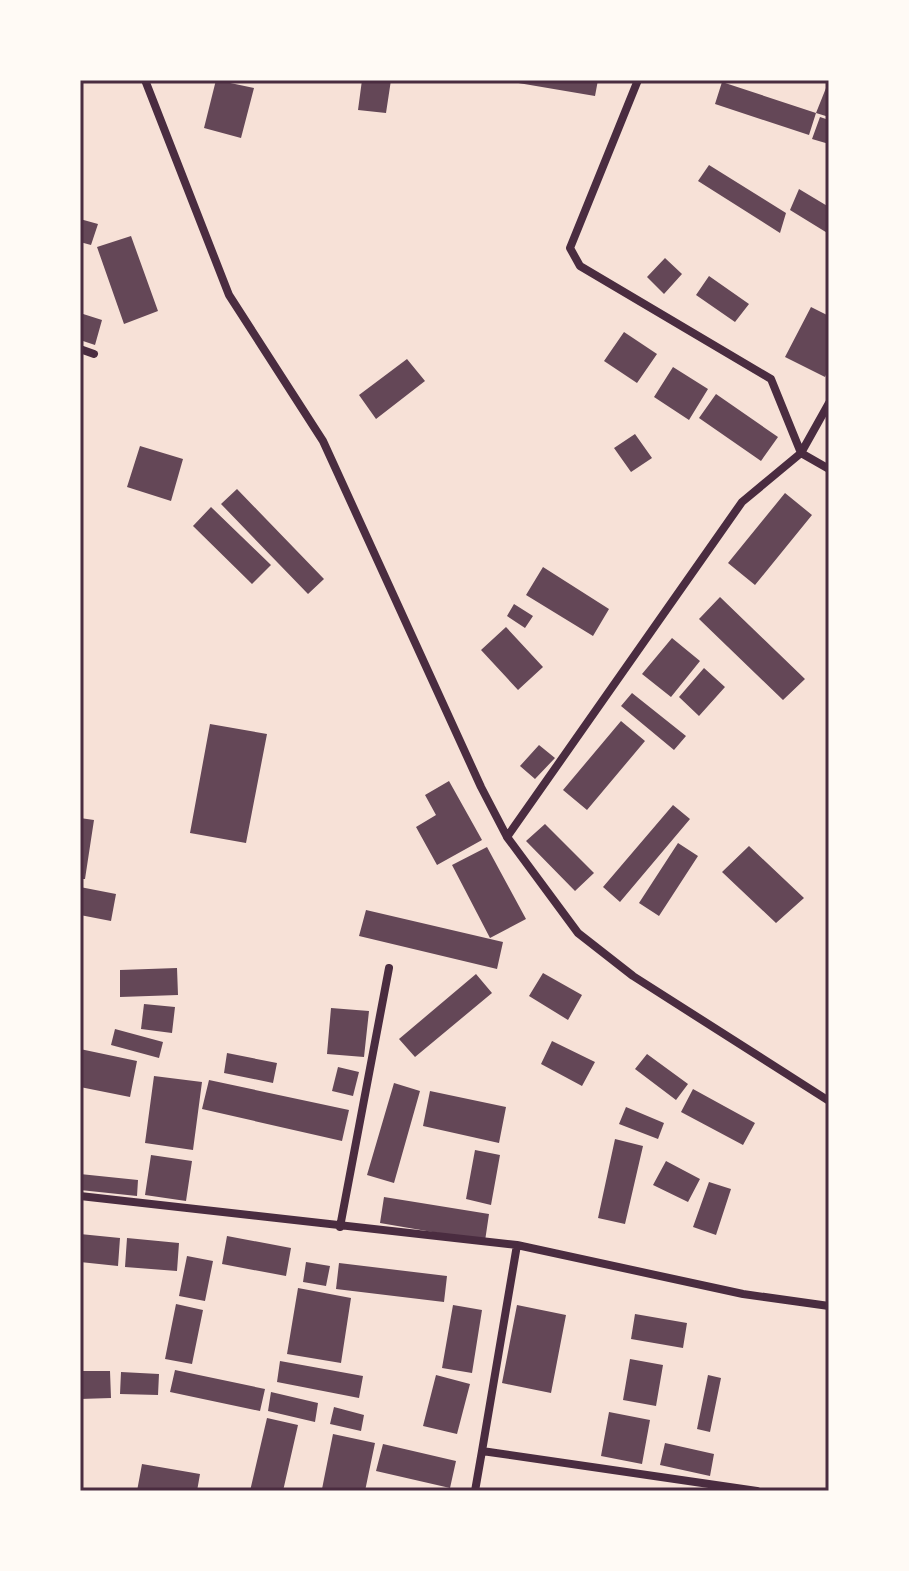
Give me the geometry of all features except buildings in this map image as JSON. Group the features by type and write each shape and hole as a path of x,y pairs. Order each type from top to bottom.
{"street":[{"path":"145,80 229,295 323,441 481,787 507,837 578,933 633,976 829,1101"},
{"path":"638,80 570,248 580,266 771,379 801,453 829,469"},
{"path":"80,349 94,354"},
{"path":"507,837 742,502 801,453 829,403"},
{"path":"340,1227 389,968"},
{"path":"80,1196 517,1245 743,1294 829,1306"},
{"path":"475,1491 517,1245"},
{"path":"482,1451 757,1491"}]}
